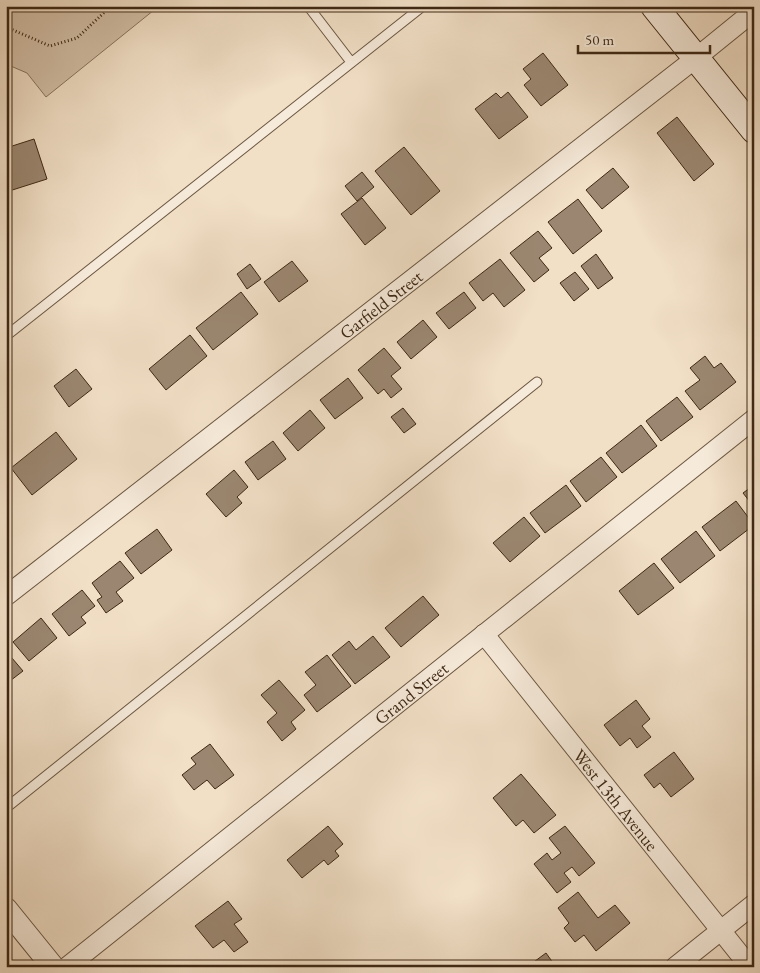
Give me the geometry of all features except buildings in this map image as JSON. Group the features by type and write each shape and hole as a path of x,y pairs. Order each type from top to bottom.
{"main road":[{"path":"654,6 754,130"}],"street":[{"name":"Garfield Street","path":"6,596 754,11"},
{"name":"Grand Street","path":"67,967 754,419"},
{"name":"West 13th Avenue","path":"484,634 750,967"},
{"path":"675,967 754,904"},
{"path":"6,909 53,967"}],"lane":[{"path":"308,6 351,62"},
{"path":"6,336 423,6"},
{"path":"6,808 537,382"}],"path":[{"path":"6,27 50,46 78,38 111,6"}],"shaded area":[{"path":"6,6 159,6 46,97 27,73 6,64"}]}
